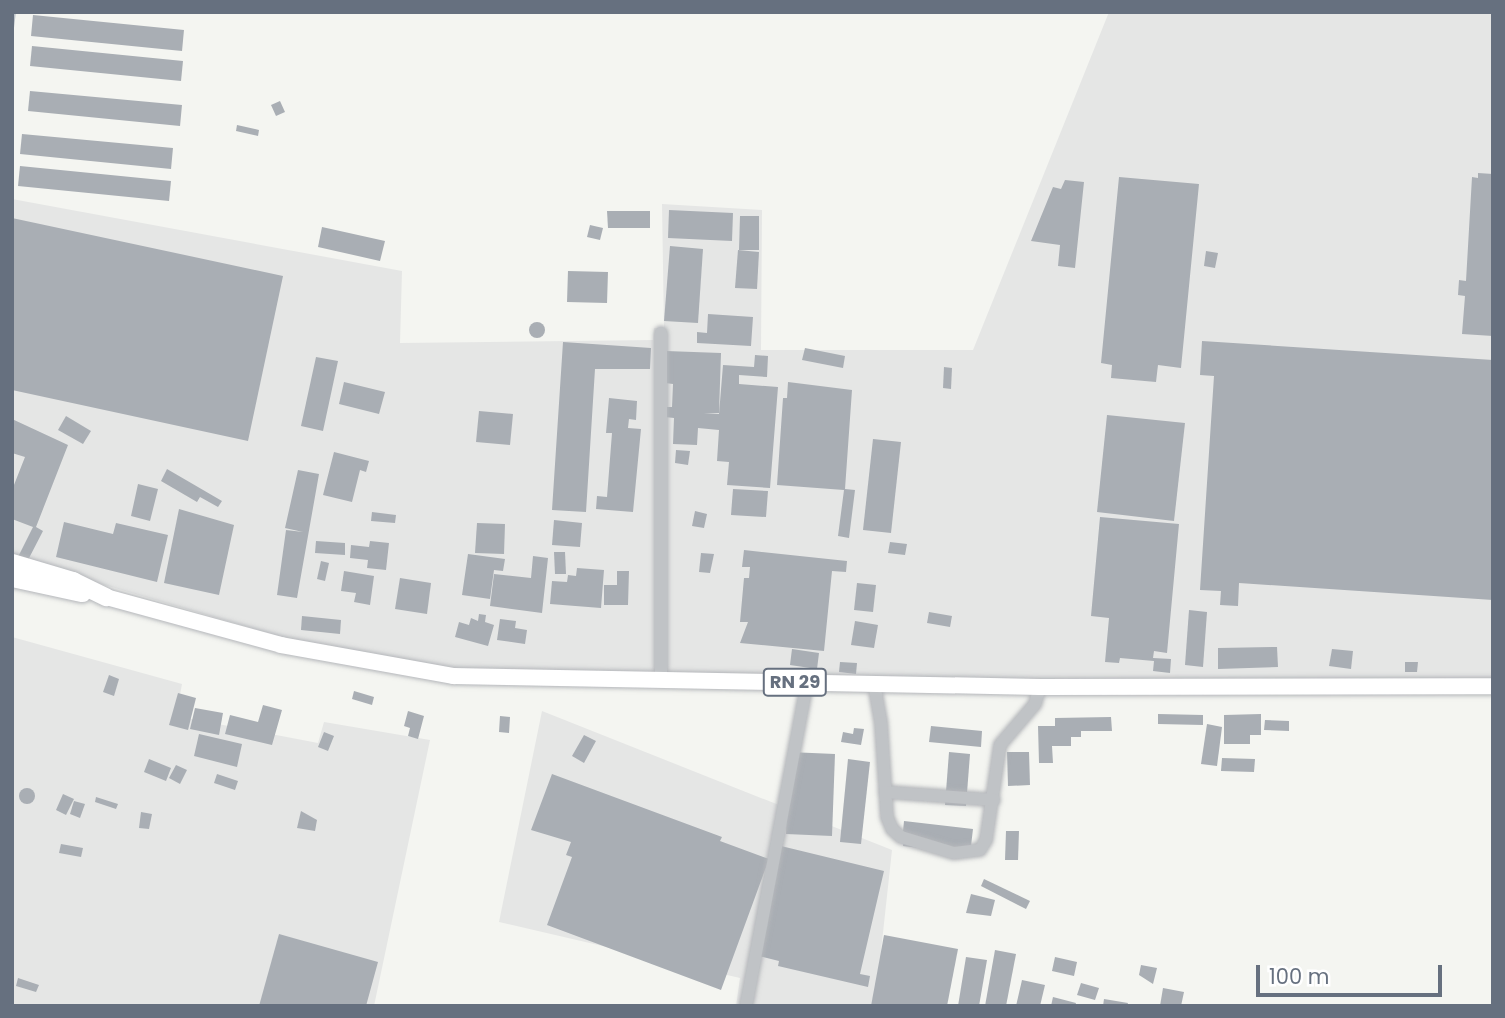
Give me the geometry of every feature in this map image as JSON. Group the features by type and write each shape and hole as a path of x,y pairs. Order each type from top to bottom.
{"highway":[{"name":"RN 29","path":"12,563 62,577 106,597"},
{"name":"RN 29","path":"12,578 106,597"}],"main road":[{"name":"RN 29","path":"106,597 281,645 453,676 1040,687 1493,686"}],"lane":[{"path":"661,333 661,681"},
{"path":"746,1006 807,682"},
{"path":"874,683 887,817 901,837 954,853 979,850 994,800 1000,745 1035,704 1040,687"},
{"path":"885,793 994,800"}],"shaded area":[{"path":"1109,12 1493,12 1493,686 453,676 334,652 12,558 12,199 402,271 400,343 653,340 654,328 664,329 662,204 762,210 761,350 973,350"},
{"path":"12,637 182,684 176,716 318,743 324,722 430,740 374,1006 12,1006"},
{"path":"542,711 892,850 875,1006 736,1006 740,978 499,922"}],"building":[{"path":"33,15 184,30 182,51 31,36"},
{"path":"32,46 183,61 181,81 30,66"},
{"path":"30,91 182,105 180,126 28,111"},
{"path":"280,101 285,112 276,116 271,105"},
{"path":"237,125 259,130 258,136 236,131"},
{"path":"22,134 173,148 171,169 20,154"},
{"path":"20,166 171,181 169,201 18,186"},
{"path":"1478,173 1493,174 1493,336 1462,334 1465,296 1458,295 1459,280 1466,281 1472,177 1478,178"},
{"path":"1119,177 1199,184 1181,368 1158,365 1156,382 1111,378 1112,365 1101,363"},
{"path":"1065,180 1084,182 1075,268 1058,266 1060,245 1031,241 1053,187 1061,189"},
{"path":"669,210 733,213 732,241 668,238"},
{"path":"607,211 650,211 650,228 608,228"},
{"path":"740,216 759,216 759,250 739,250"},
{"path":"12,218 283,276 248,441 12,390"},
{"path":"590,225 603,228 600,240 587,237"},
{"path":"322,227 385,241 380,261 318,247"},
{"path":"670,246 703,249 698,323 664,321"},
{"path":"738,250 759,252 757,289 735,288"},
{"path":"1206,251 1218,253 1215,268 1204,266"},
{"path":"568,271 608,272 607,303 567,302"},
{"path":"708,314 753,317 751,346 697,343 697,332 707,333"},
{"path":"537,322 543,324 543,336 537,338 531,336 529,330 531,324"},
{"path":"1202,341 1493,360 1493,600 1239,583 1238,606 1220,605 1221,591 1200,590 1214,376 1200,375"},
{"path":"563,342 651,348 650,369 595,369 586,512 552,510"},
{"path":"805,348 845,356 843,368 802,360"},
{"path":"666,351 721,353 719,413 704,413 719,414 723,365 754,367 755,355 768,356 767,377 739,375 739,384 778,387 770,488 727,485 729,462 717,461 719,430 698,428 697,445 673,444 674,418 665,417 666,407 672,407 673,384 665,383"},
{"path":"316,357 338,361 323,431 301,426"},
{"path":"944,367 952,368 951,389 943,388"},
{"path":"344,382 385,392 379,414 339,404"},
{"path":"788,382 852,390 845,489 855,490 849,538 838,536 844,490 777,485 783,398 787,398"},
{"path":"609,398 637,401 636,420 629,419 628,428 641,429 633,512 596,509 597,496 607,497 612,433 606,433"},
{"path":"479,411 513,414 510,445 476,442"},
{"path":"1107,415 1185,423 1174,521 1097,512"},
{"path":"66,416 91,431 83,444 58,430"},
{"path":"12,419 68,445 36,527 43,531 27,562 18,557 33,527 12,519 12,490 25,457 12,453"},
{"path":"873,439 901,442 891,533 863,530"},
{"path":"676,450 690,451 688,465 675,463"},
{"path":"334,452 369,461 366,472 360,470 352,502 323,495"},
{"path":"167,469 222,501 218,507 200,497 197,502 161,481"},
{"path":"298,470 319,474 297,598 277,595 286,530 303,532 285,528"},
{"path":"138,484 158,489 150,521 131,516"},
{"path":"733,489 768,491 766,517 731,515"},
{"path":"179,509 234,525 219,595 164,583"},
{"path":"695,511 707,514 704,528 692,526"},
{"path":"372,512 396,515 395,523 371,521"},
{"path":"1100,517 1179,524 1167,653 1154,651 1153,658 1171,659 1170,673 1153,671 1154,661 1120,658 1119,663 1105,662 1109,618 1091,616"},
{"path":"554,520 582,523 580,547 552,545"},
{"path":"64,522 113,534 116,523 168,535 157,582 56,557"},
{"path":"477,523 505,524 504,554 475,553"},
{"path":"316,541 345,543 345,555 315,553"},
{"path":"370,541 389,543 386,570 367,568 368,560 350,558 351,545 369,547"},
{"path":"890,542 907,544 905,555 888,553"},
{"path":"744,550 847,561 846,572 832,571 824,651 740,643 748,622 740,622 744,578 749,578 750,567 742,567"},
{"path":"554,552 565,552 566,574 555,574"},
{"path":"701,553 714,554 710,573 699,572"},
{"path":"468,554 505,559 503,571 494,570 490,599 462,595"},
{"path":"533,556 548,558 542,613 490,606 494,574 531,578"},
{"path":"321,561 329,563 325,581 317,579"},
{"path":"577,568 604,570 601,608 550,604 552,581 567,582 568,575 576,576"},
{"path":"344,571 374,576 370,605 354,602 356,593 341,591"},
{"path":"617,571 629,571 628,605 604,605 604,585 617,585"},
{"path":"400,578 431,583 427,614 395,609"},
{"path":"857,583 876,585 873,612 854,610"},
{"path":"1189,610 1207,612 1203,667 1185,665"},
{"path":"929,612 952,616 950,627 927,623"},
{"path":"479,614 486,615 485,622 494,625 488,646 455,637 459,622 469,625 471,618 478,621"},
{"path":"302,616 341,620 340,634 301,630"},
{"path":"500,619 516,621 515,628 527,630 525,644 497,640"},
{"path":"855,621 878,625 874,648 851,645"},
{"path":"1277,647 1278,667 1218,669 1218,648"},
{"path":"792,649 819,653 817,669 790,665"},
{"path":"1332,649 1353,651 1351,669 1329,666"},
{"path":"840,662 857,663 856,674 839,672"},
{"path":"1405,662 1418,662 1417,672 1405,672"},
{"path":"109,675 119,679 114,696 103,692"},
{"path":"354,691 374,697 372,705 352,699"},
{"path":"178,693 196,698 188,730 169,725"},
{"path":"263,705 282,710 272,745 225,734 230,715 258,722"},
{"path":"195,708 223,713 219,735 190,729"},
{"path":"408,711 424,716 418,739 408,736 410,728 404,726"},
{"path":"1158,714 1203,715 1203,725 1158,724"},
{"path":"1261,714 1261,735 1250,735 1250,744 1224,744 1224,715"},
{"path":"500,716 510,717 509,733 499,732"},
{"path":"1111,717 1112,731 1081,731 1081,737 1071,737 1071,746 1052,746 1053,763 1039,763 1038,726 1055,726 1055,718"},
{"path":"1265,720 1289,721 1289,731 1264,730"},
{"path":"1207,724 1222,727 1217,766 1201,764"},
{"path":"931,726 982,731 981,747 929,742"},
{"path":"854,728 864,729 861,745 841,742 843,732 853,734"},
{"path":"324,732 334,736 328,751 318,747"},
{"path":"199,734 242,744 237,767 194,756"},
{"path":"584,735 596,741 584,763 572,756"},
{"path":"789,752 835,754 832,836 786,834"},
{"path":"949,752 970,754 966,806 945,805"},
{"path":"1007,752 1029,752 1030,785 1008,786"},
{"path":"1222,758 1255,759 1254,772 1221,771"},
{"path":"149,759 171,768 166,781 144,772"},
{"path":"848,759 870,762 861,844 840,842"},
{"path":"176,765 187,770 180,784 169,778"},
{"path":"217,774 238,781 235,790 214,783"},
{"path":"552,774 722,837 720,841 769,859 721,990 547,925 572,857 566,855 571,842 531,830"},
{"path":"27,788 35,796 27,804 19,796"},
{"path":"63,794 74,799 66,815 56,810"},
{"path":"96,797 118,804 116,809 95,802"},
{"path":"74,801 85,804 80,818 70,814"},
{"path":"301,811 317,820 315,831 297,828"},
{"path":"141,812 152,814 149,829 139,828"},
{"path":"904,821 973,829 971,846 964,853 903,846 904,838 897,830 903,831"},
{"path":"1006,831 1019,831 1018,860 1005,860"},
{"path":"61,844 83,848 81,857 59,853"},
{"path":"781,846 884,871 860,974 870,976 868,987 778,966 779,961 755,955"},
{"path":"984,879 1030,901 1026,909 981,886"},
{"path":"971,894 995,900 991,916 966,913"},
{"path":"279,934 378,962 366,1006 259,1006"},
{"path":"884,935 958,949 947,1006 871,1006"},
{"path":"995,950 1016,954 1006,1006 985,1006"},
{"path":"966,957 987,960 979,1006 958,1006"},
{"path":"1055,957 1077,962 1074,976 1052,971"},
{"path":"1141,965 1157,968 1153,984 1139,975"},
{"path":"18,978 39,985 36,992 16,986"},
{"path":"1022,980 1045,985 1040,1006 1016,1006"},
{"path":"1081,983 1099,988 1095,1000 1077,995"},
{"path":"1163,988 1184,992 1181,1006 1160,1006"},
{"path":"1053,997 1076,1003 1075,1006 1051,1006"},
{"path":"1104,999 1128,1003 1127,1006 1103,1006"}],"waterway":[{"path":"12,28 14,12"}]}
